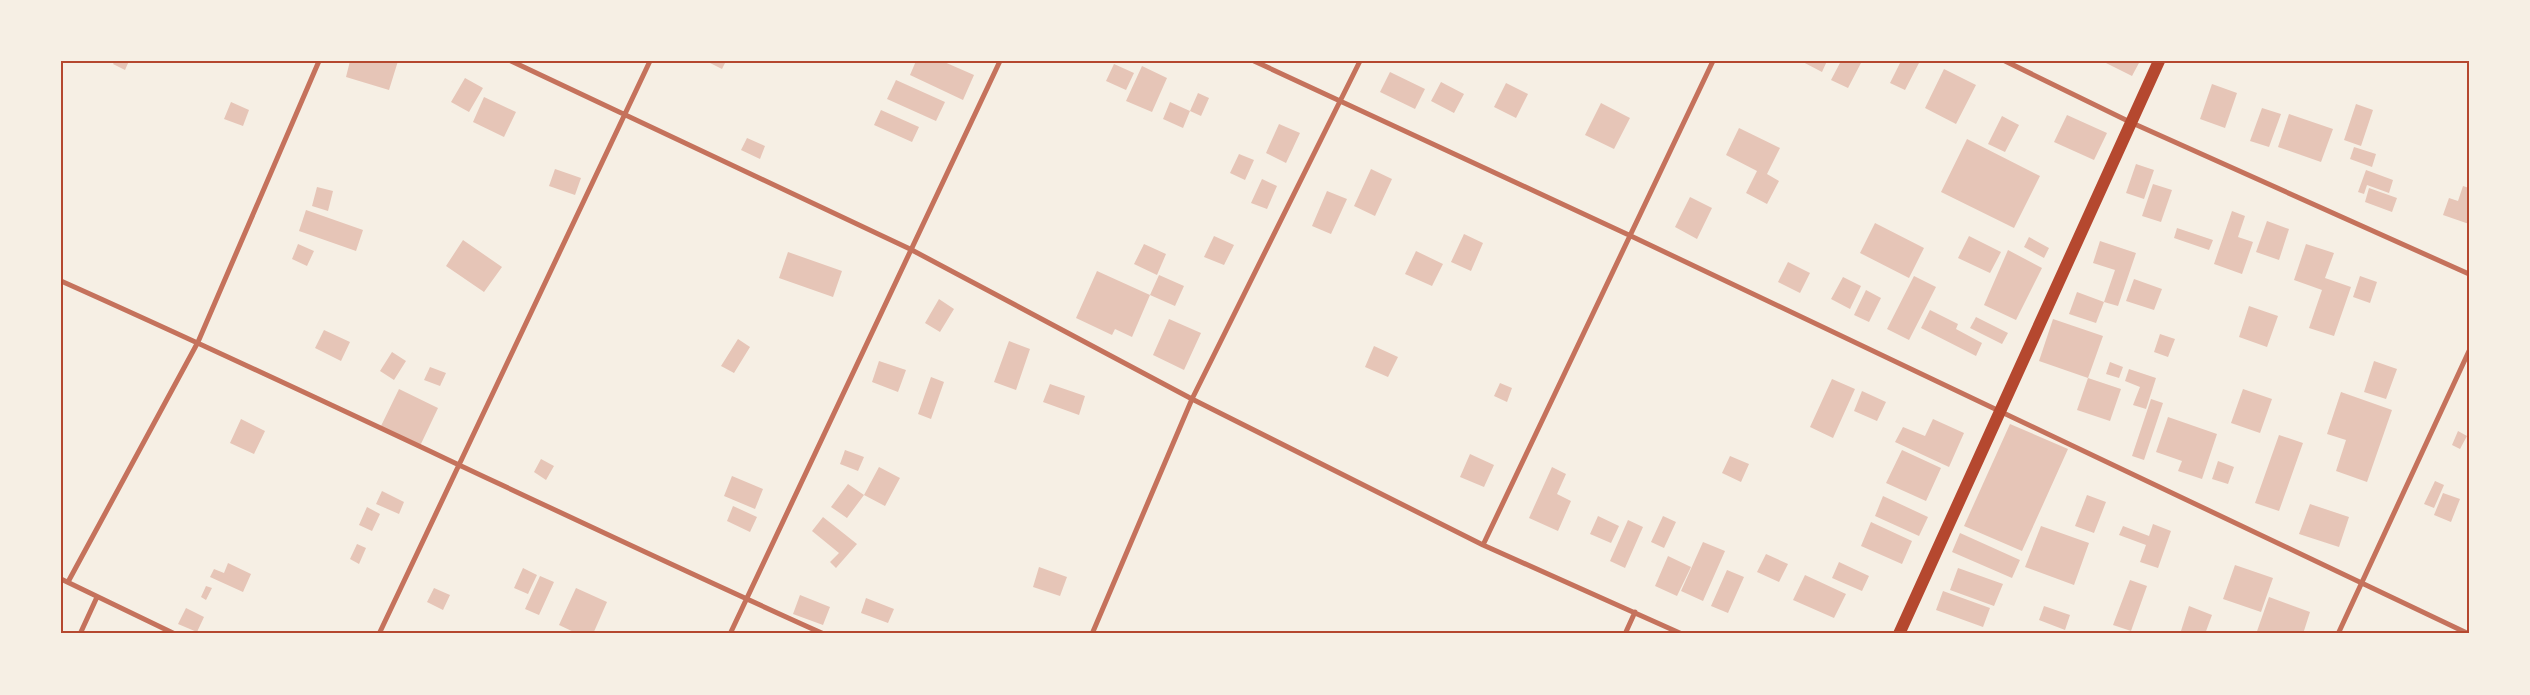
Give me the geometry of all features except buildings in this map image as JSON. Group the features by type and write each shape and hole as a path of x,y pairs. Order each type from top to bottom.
{"highway":[{"path":"1899,634 2159,61"}],"street":[{"path":"68,582 198,342 319,61"},
{"path":"511,61 910,249 1192,399 1483,546 1682,634"},
{"path":"379,634 650,61"},
{"path":"730,634 1000,61"},
{"path":"1254,61 1631,236 2469,634"},
{"path":"1092,634 1192,399 1360,61"},
{"path":"1483,546 1712,61"},
{"path":"2005,61 2130,122 2469,274"},
{"path":"61,281 198,342 824,634"},
{"path":"2338,634 2469,351"},
{"path":"61,579 175,634"},
{"path":"80,634 97,597"},
{"path":"1625,634 1635,612"}]}
